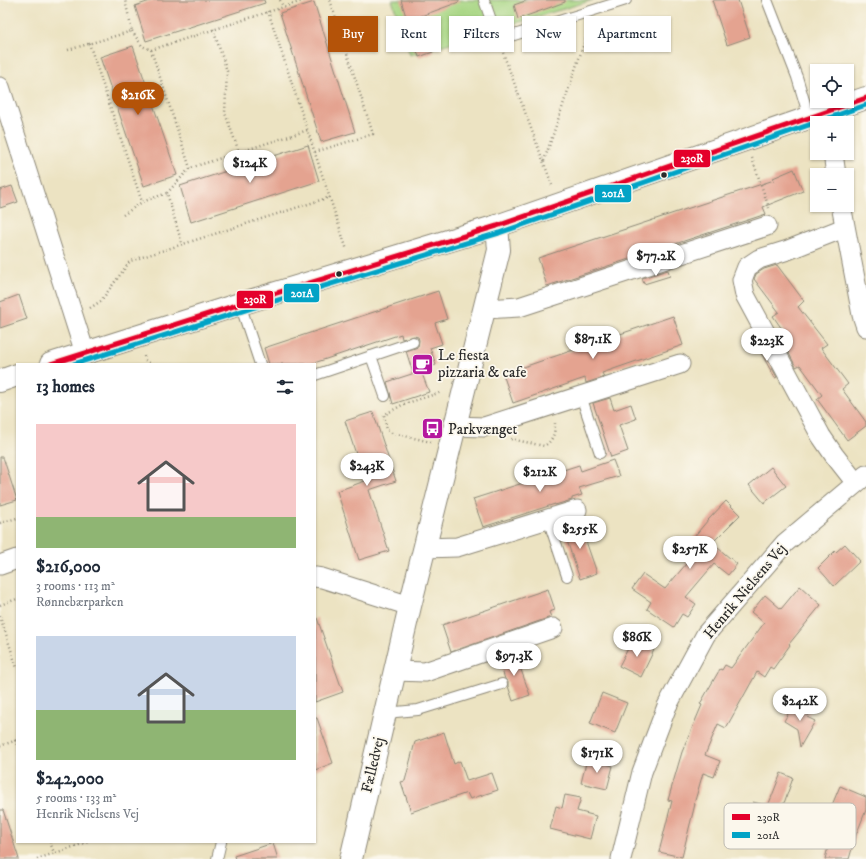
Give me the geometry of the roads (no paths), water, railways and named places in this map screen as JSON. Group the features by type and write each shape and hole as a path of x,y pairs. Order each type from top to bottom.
{"street":[{"path":"0,87 85,353"},
{"path":"823,116 866,98"},
{"path":"54,363 240,304 497,226 745,139 810,120"},
{"path":"842,212 862,315 866,327"},
{"name":"Fælledvej","path":"351,859 424,548 499,250 497,226"},
{"path":"485,309 518,307 767,226"},
{"name":"Henrik Nielsens Vej","path":"621,859 642,772 667,706 706,634 785,543 861,479 834,455 805,408 745,295 742,280 747,268 759,259 788,250 844,228"},
{"path":"455,426 484,427 680,364"},
{"path":"0,381 16,375"},
{"path":"424,548 457,546 577,510"},
{"path":"0,565 16,559"},
{"path":"316,577 410,606"},
{"path":"395,671 425,672 553,628"}],"lane":[{"path":"484,0 498,40 626,0"},
{"path":"767,0 797,77 820,116"},
{"path":"240,304 260,363"},
{"path":"316,375 413,342"},
{"path":"371,356 385,396"},
{"path":"581,396 600,453"},
{"path":"548,519 568,576"},
{"path":"385,713 418,710 502,684"},
{"path":"217,859 221,843"}],"place":[{"name":"Le fiesta pizzaria & cafe","path":"422,364"},
{"name":"Parkvænget","path":"433,429"}]}
